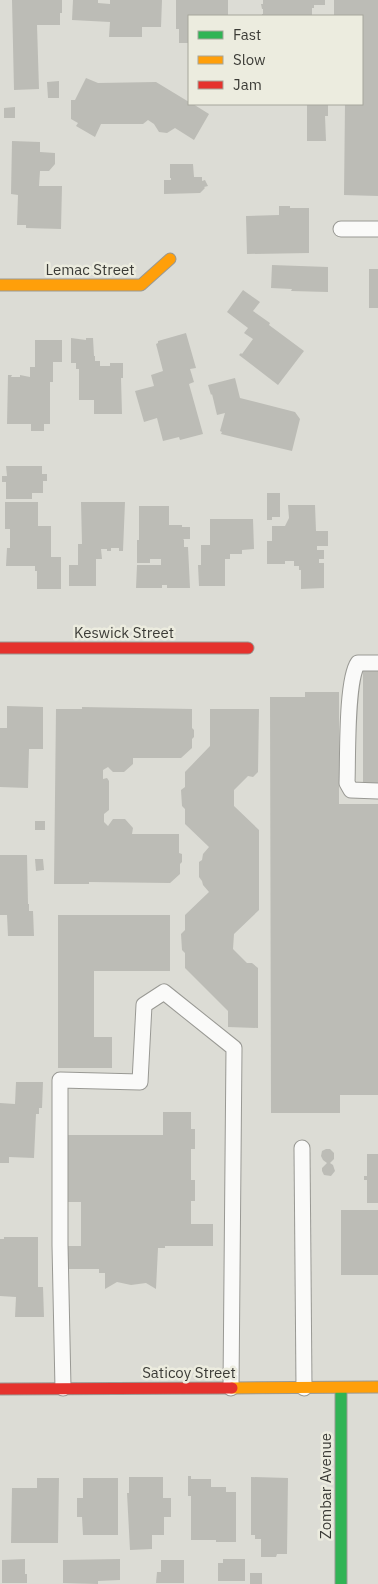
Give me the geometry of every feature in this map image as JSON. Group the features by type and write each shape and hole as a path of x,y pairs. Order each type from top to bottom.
{"street":[{"name":"Lemac Street","path":"0,286 141,286 170,260"},
{"name":"Keswick Street","path":"0,648 248,648"},
{"name":"Zombar Avenue","path":"341,1584 342,1388"},
{"name":"Saticoy Street","path":"0,1389 378,1388"}],"lane":[{"path":"341,229 378,229"},
{"path":"378,663 358,663 355,668 351,687 347,782 351,790 378,791"},
{"path":"63,1388 60,1245 60,1080 140,1082 144,1005 164,992 234,1048 231,1388"},
{"path":"302,1148 304,1388"}],"building":[{"path":"12,0 62,0 60,25 37,25 39,89 14,90"},
{"path":"73,0 98,0 98,3 110,4 110,0 162,0 161,27 142,27 142,37 109,37 110,22 72,20"},
{"path":"176,0 228,0 228,15 188,15 188,43 179,43 179,29 176,29"},
{"path":"263,0 325,0 325,5 314,5 312,15 262,15 263,9 261,4 263,4"},
{"path":"334,0 378,0 378,196 344,195 345,105 363,105 363,15 334,15"},
{"path":"86,78 98,83 156,82 188,101 188,105 195,105 209,114 194,140 175,128 167,133 159,132 154,124 148,120 143,124 101,124 95,137 76,126 78,123 71,119 71,100 75,100"},
{"path":"59,81 59,98 48,98 47,82"},
{"path":"307,105 328,105 328,116 325,116 326,141 307,141"},
{"path":"15,107 15,118 4,118 4,108"},
{"path":"12,141 40,142 40,152 55,153 55,164 49,171 40,171 39,186 62,186 61,229 26,228 26,225 17,225 18,195 11,194"},
{"path":"170,164 193,164 194,177 202,177 202,181 205,180 208,186 204,187 200,193 164,194 164,180 171,180"},
{"path":"279,206 309,208 309,253 247,254 246,216 279,215"},
{"path":"272,265 328,267 328,292 291,291 292,289 271,288"},
{"path":"369,269 378,269 378,308 369,308"},
{"path":"243,290 260,302 253,311 304,351 278,385 239,355 242,354 253,339 244,333 248,328 227,312"},
{"path":"186,333 196,368 190,369 194,382 189,384 203,434 180,440 179,437 163,441 157,418 144,422 135,391 154,386 151,375 163,371 156,344 158,341"},
{"path":"71,338 86,340 86,338 93,338 95,361 100,361 100,366 110,366 110,363 123,363 123,378 121,378 122,414 94,414 94,400 79,400 79,369 76,369 76,363 71,363"},
{"path":"35,340 62,340 62,362 53,362 53,382 50,382 50,424 44,424 44,431 31,431 31,424 7,424 8,375 12,375 11,377 20,377 20,375 30,377 30,367 35,367"},
{"path":"235,378 240,398 295,412 300,419 292,451 221,434 222,432 220,431 225,413 217,415 208,385"},
{"path":"6,466 42,466 42,474 47,474 47,481 43,481 43,493 32,493 32,499 6,499 6,482 2,482 2,476 7,476"},
{"path":"267,493 280,493 280,517 272,517 272,520 267,520"},
{"path":"5,502 38,502 38,526 51,526 51,557 61,557 61,589 37,589 37,571 35,571 35,566 6,566 7,548 10,548 10,529 5,529"},
{"path":"81,502 125,502 123,551 119,551 119,548 111,548 111,551 101,549 102,559 96,559 96,586 69,586 69,565 78,565 78,544 82,544"},
{"path":"288,505 315,505 316,531 328,531 328,546 317,546 317,550 324,550 324,559 319,559 319,563 324,563 324,588 301,589 301,570 299,570 299,566 294,566 294,561 285,561 285,564 267,564 267,541 272,541 272,526 285,526 289,518"},
{"path":"139,506 169,506 169,525 190,527 190,539 183,539 184,547 188,547 190,588 167,588 167,585 162,585 162,588 136,588 137,565 161,565 161,559 150,559 150,563 137,563"},
{"path":"210,519 253,519 254,549 242,550 242,554 230,554 230,559 225,559 225,586 199,586 198,565 201,565 201,545 210,545"},
{"path":"363,670 378,670 378,785 363,785"},
{"path":"305,692 339,692 339,804 378,804 378,1095 340,1095 340,1113 271,1113 270,697 305,697"},
{"path":"7,706 43,707 43,749 29,749 28,788 0,787 0,728 7,728"},
{"path":"82,707 192,709 194,737 192,739 192,748 181,758 133,758 133,764 124,772 113,772 108,767 103,770 103,779 107,778 109,781 109,810 104,814 104,822 108,826 113,819 125,819 133,828 132,834 179,834 179,853 182,854 180,874 170,883 89,882 89,884 54,884 56,709 82,709"},
{"path":"210,709 259,709 258,772 253,777 248,776 234,790 234,806 259,830 259,910 234,934 233,949 247,963 252,963 258,968 258,1028 228,1027 228,1011 185,968 185,953 182,950 181,934 185,930 185,915 209,892 199,877 199,862 209,847 185,824 185,809 182,806 181,790 185,787 185,772 210,746"},
{"path":"35,821 45,821 45,830 35,830"},
{"path":"0,855 27,855 28,904 29,911 33,911 34,936 8,936 7,915 0,915"},
{"path":"35,859 43,859 44,870 36,871"},
{"path":"58,915 170,915 170,971 94,971 94,1037 112,1037 112,1068 58,1068"},
{"path":"16,1082 43,1082 42,1108 39,1108 39,1114 36,1114 34,1158 9,1157 9,1163 0,1163 0,1103 15,1104"},
{"path":"163,1112 191,1112 191,1129 195,1129 195,1149 191,1149 191,1180 195,1180 195,1201 191,1201 191,1224 213,1224 213,1246 165,1246 165,1248 158,1248 156,1289 146,1283 131,1285 117,1282 105,1289 105,1273 99,1273 99,1269 68,1269 68,1246 81,1246 81,1202 68,1202 67,1135 163,1135"},
{"path":"330,1149 334,1153 334,1159 330,1163 335,1171 331,1176 324,1175 322,1171 322,1168 327,1163 321,1156 322,1151"},
{"path":"367,1154 378,1154 378,1203 367,1203 367,1180 364,1180 364,1176 367,1176"},
{"path":"341,1210 378,1210 378,1275 341,1275"},
{"path":"4,1237 38,1237 38,1287 43,1287 44,1317 15,1317 16,1297 0,1296 0,1239 4,1239"},
{"path":"188,1476 191,1476 191,1479 211,1479 211,1487 226,1487 226,1492 236,1492 236,1542 191,1540 191,1496 188,1496"},
{"path":"129,1477 163,1477 163,1498 171,1498 171,1517 164,1517 164,1535 152,1535 152,1549 130,1550 127,1493 129,1493"},
{"path":"251,1477 288,1478 287,1554 277,1554 276,1557 261,1557 261,1539 255,1539 255,1535 251,1535"},
{"path":"37,1478 59,1478 58,1543 11,1543 12,1488 37,1488"},
{"path":"83,1478 118,1478 118,1535 83,1535 82,1517 77,1517 77,1498 83,1498"},
{"path":"25,1559 27,1583 2,1583 2,1560"},
{"path":"120,1559 120,1580 98,1581 98,1584 63,1583 63,1560"},
{"path":"223,1559 245,1559 245,1581 218,1581 218,1563 223,1563"},
{"path":"161,1560 184,1560 184,1583 156,1583 157,1572 161,1572"},
{"path":"250,1573 262,1573 262,1584 250,1584"}],"traffic: fast":[{"path":"341,1388 341,1584"}],"traffic: slow":[{"path":"0,285 141,285 170,259"},
{"path":"232,1388 378,1387"}],"traffic: jam":[{"path":"0,648 248,648"},
{"path":"0,1389 232,1388"}]}
